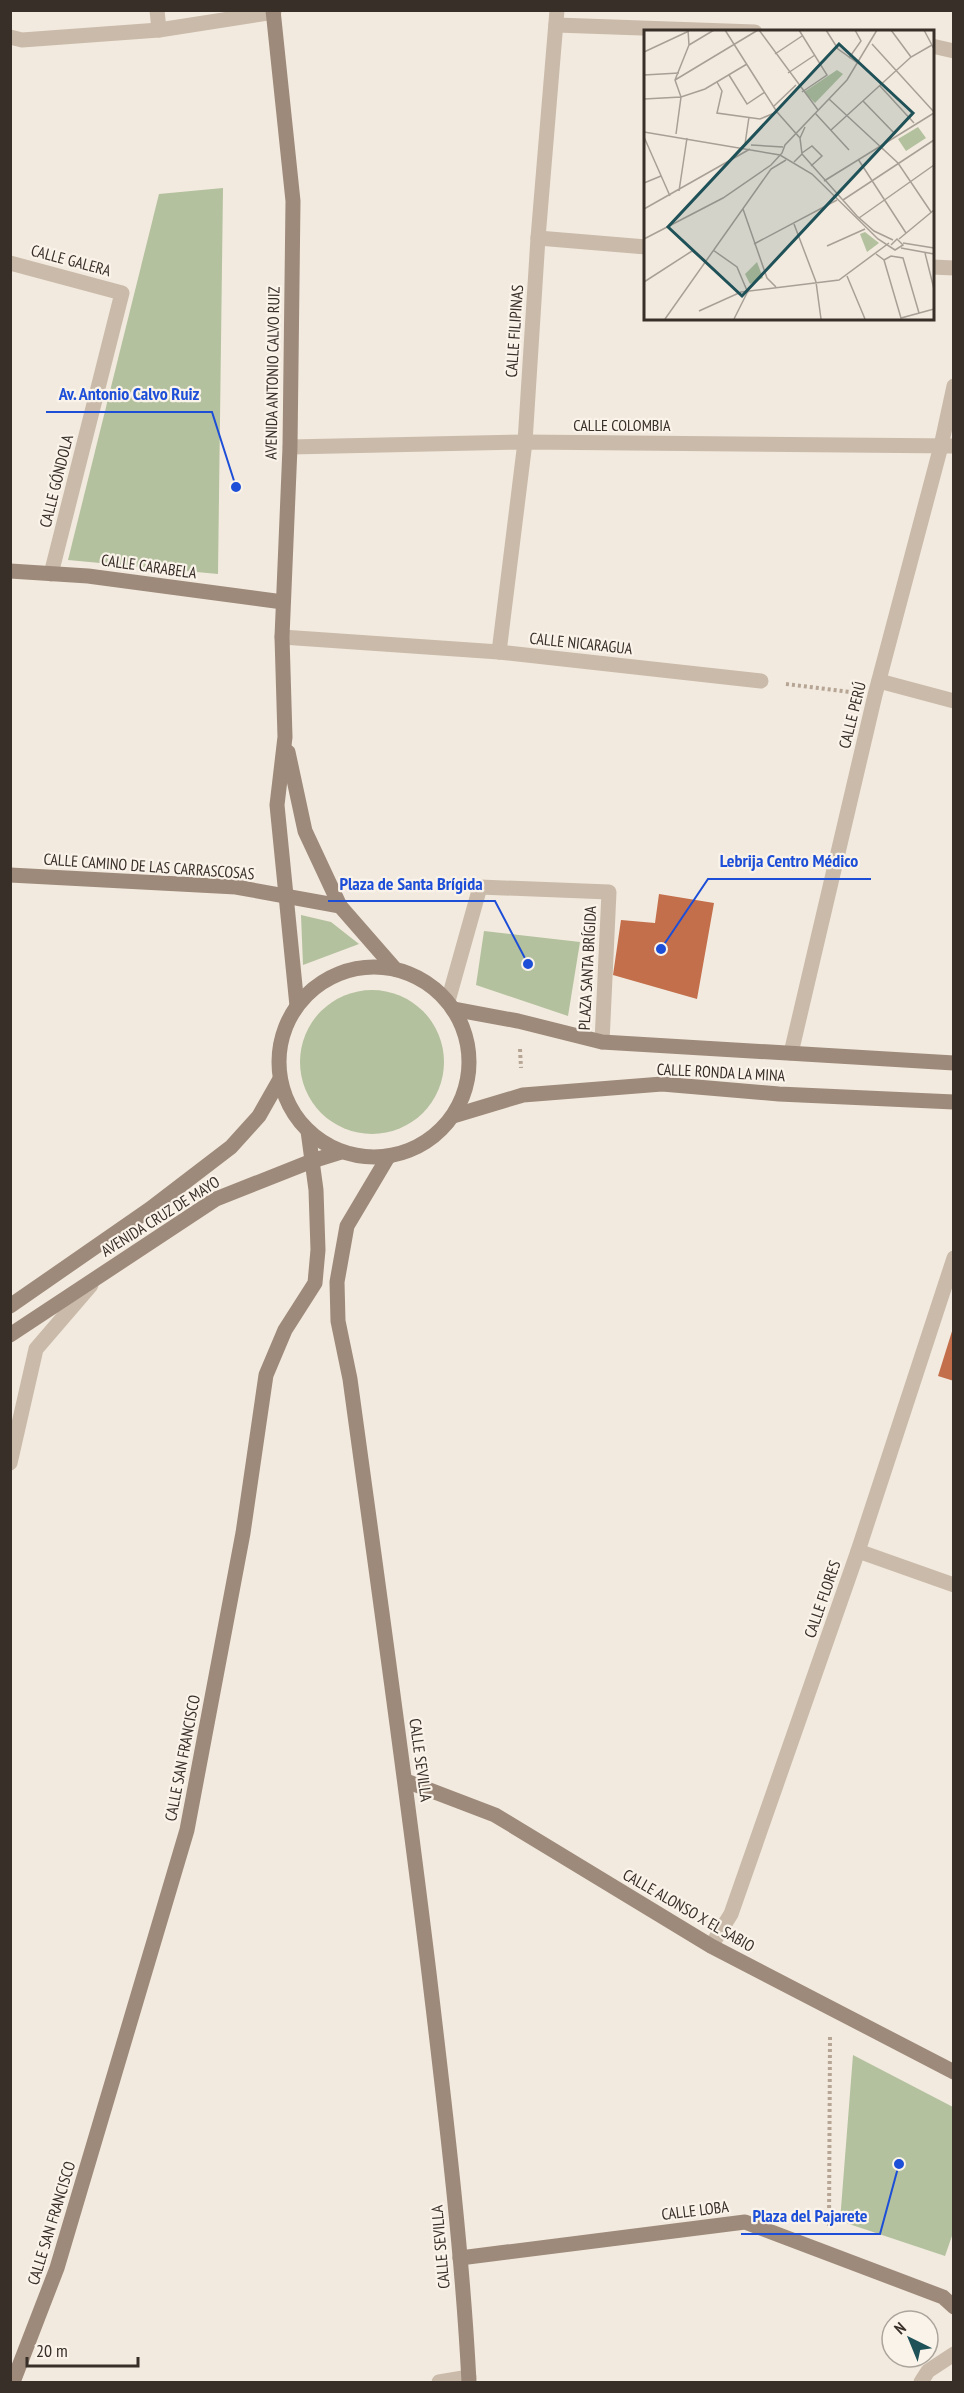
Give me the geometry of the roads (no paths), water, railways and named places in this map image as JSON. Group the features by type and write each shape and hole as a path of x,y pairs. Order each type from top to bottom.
{"street":[{"path":"157,10 159,30"},
{"path":"10,37 22,40 159,30 273,11"},
{"name":"AVENIDA ANTONIO CALVO RUIZ","path":"273,11 293,201 290,447 282,638 285,737 277,805 297,1006"},
{"path":"557,18 727,30"},
{"name":"CALLE FILIPINAS","path":"499,652 525,442 538,238 557,18"},
{"path":"934,46 954,51"},
{"path":"538,238 644,247"},
{"name":"CALLE GALERA","path":"10,263 122,292"},
{"path":"934,267 954,268"},
{"name":"CALLE GÓNDOLA","path":"51,574 122,292"},
{"name":"CALLE PERÚ","path":"791,1053 877,688 947,446 954,386"},
{"name":"CALLE COLOMBIA","path":"290,447 525,442 947,446"},
{"name":"CALLE CARABELA","path":"10,571 88,576 283,602"},
{"name":"CALLE NICARAGUA","path":"282,638 499,652 761,681"},
{"path":"877,688 954,701"},
{"name":"AVENIDA ANTONIO CALVO RUIZ","path":"285,737 305,831 340,906 394,969"},
{"name":"CALLE CAMINO DE LAS CARRASCOSAS","path":"11,876 236,886 285,895"},
{"name":"PLAZA SANTA BRÍGIDA","path":"451,1005 480,887 609,892 602,1042"},
{"path":"285,895 340,906"},
{"path":"367,967 394,969 432,986 451,1005 466,1034 470,1062 465,1090 453,1116 435,1135 412,1149 388,1156 364,1157 341,1152 323,1143 308,1131 290,1107 280,1079 279,1054 285,1028 297,1006 316,986 340,973 367,967"},
{"name":"CALLE RONDA LA MINA","path":"451,1005 602,1042 954,1063"},
{"name":"AVENIDA CRUZ DE MAYO","path":"10,1306 150,1209 231,1147 259,1116 280,1079"},
{"name":"CALLE RONDA LA MINA","path":"453,1116 523,1095 662,1084 779,1094 954,1102"},
{"name":"CALLE SAN FRANCISCO","path":"14,2382 57,2268 187,1830 243,1533 266,1375 285,1330 315,1283 316,1190 308,1131"},
{"name":"AVENIDA CRUZ DE MAYO","path":"10,1335 216,1199 341,1152"},
{"name":"CALLE SEVILLA","path":"388,1156 347,1226 336,1282 338,1320 350,1379 406,1781 439,2057 460,2259 469,2380"},
{"name":"CALLE FLORES","path":"711,1946 731,1914 858,1551 954,1258"},
{"path":"10,1463 36,1349 98,1275"},
{"path":"858,1551 954,1585"},
{"name":"CALLE ALONSO X EL SABIO","path":"406,1781 495,1815 711,1946 954,2072"},
{"name":"CALLE LOBA","path":"460,2259 745,2222 943,2297 954,2307"},
{"path":"921,2382 928,2371 954,2354"},
{"path":"439,2382 469,2380"}],"place":[{"name":"Av. Antonio Calvo Ruiz","path":"236,487"},
{"name":"Lebrija Centro Médico","path":"661,949"},
{"name":"Plaza de Santa Brígida","path":"528,964"},
{"name":"Plaza del Pajarete","path":"899,2164"}]}
